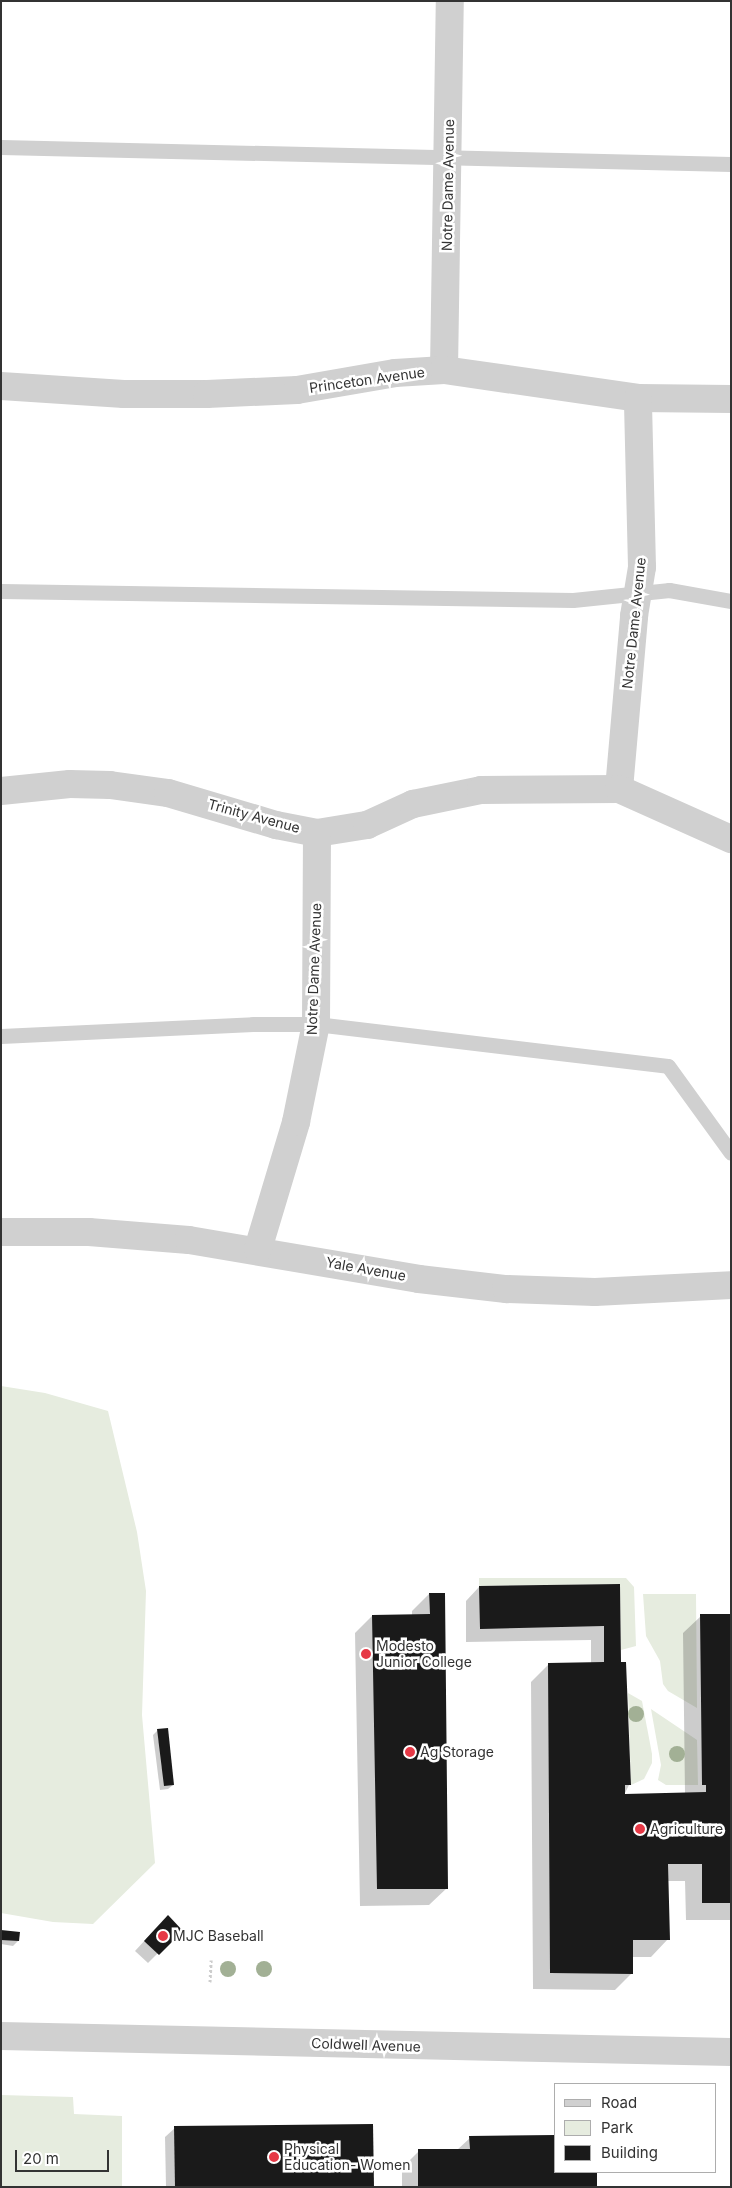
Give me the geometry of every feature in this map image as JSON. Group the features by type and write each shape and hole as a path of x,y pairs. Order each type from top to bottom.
{"street":[{"name":"Notre Dame Avenue","path":"444,370 450,156 450,1"},
{"name":"Princeton Avenue","path":"1,386 124,394 207,394 296,390 396,373 444,370 638,398 731,399"},
{"name":"Notre Dame Avenue","path":"619,789 637,594 642,566 638,398"},
{"name":"Trinity Avenue","path":"1,791 70,784 120,786 168,793 276,825 317,832 367,825 413,804 482,790 619,789 731,839"},
{"name":"Notre Dame Avenue","path":"258,1249 296,1122 316,1024 317,832"},
{"name":"Yale Avenue","path":"1,1232 99,1233 258,1249 419,1279 506,1289 595,1292 731,1285"},
{"name":"Coldwell Avenue","path":"1,2036 731,2052"}],"lane":[{"path":"1,147 731,164"},
{"path":"1,591 573,600 669,590 731,601"},
{"path":"1,1036 253,1024 316,1024 668,1066 731,1153"}],"path":[{"path":"210,1960 210,1982"}],"green space":[{"path":"1,1386 45,1393 108,1411 137,1532 146,1591 142,1715 155,1863 93,1924 53,1922 1,1913"},
{"path":"479,1578 626,1578 634,1587 636,1646 621,1650 620,1584 479,1586"},
{"path":"643,1594 696,1594 697,1708 668,1691 663,1684 660,1661 646,1636"},
{"path":"628,1693 642,1701 652,1754 652,1763 644,1779 631,1785"},
{"path":"651,1709 697,1740 698,1785 666,1785 658,1780 661,1765"},
{"path":"1,2095 73,2097 74,2114 122,2116 122,2187 1,2187"}],"building":[{"name":"Agriculture","path":"620,1584 621,1662 626,1662 631,1785 625,1785 625,1794 706,1792 706,1785 702,1785 700,1614 731,1614 731,1903 702,1903 702,1864 668,1864 670,1940 633,1940 633,1974 550,1973 548,1663 604,1662 604,1626 480,1629 479,1586"},
{"name":"Ag Storage","path":"429,1593 445,1593 448,1889 377,1889 372,1615 430,1614"},
{"path":"168,1728 174,1785 164,1786 157,1729"},
{"name":"MJC Baseball","path":"168,1915 183,1931 159,1955 144,1941"},
{"path":"1,1930 20,1932 19,1941 1,1940"},
{"name":"Physical Education- Women","path":"373,2124 374,2187 175,2187 174,2126"},
{"path":"554,2135 554,2173 597,2173 597,2187 418,2187 418,2149 470,2149 469,2136"}],"place":[{"name":"Modesto Junior College","path":"366,1654"},
{"name":"Ag Storage","path":"410,1752"},
{"name":"Agriculture","path":"640,1829"},
{"name":"MJC Baseball","path":"163,1936"},
{"name":"Physical Education- Women","path":"274,2157"}]}
